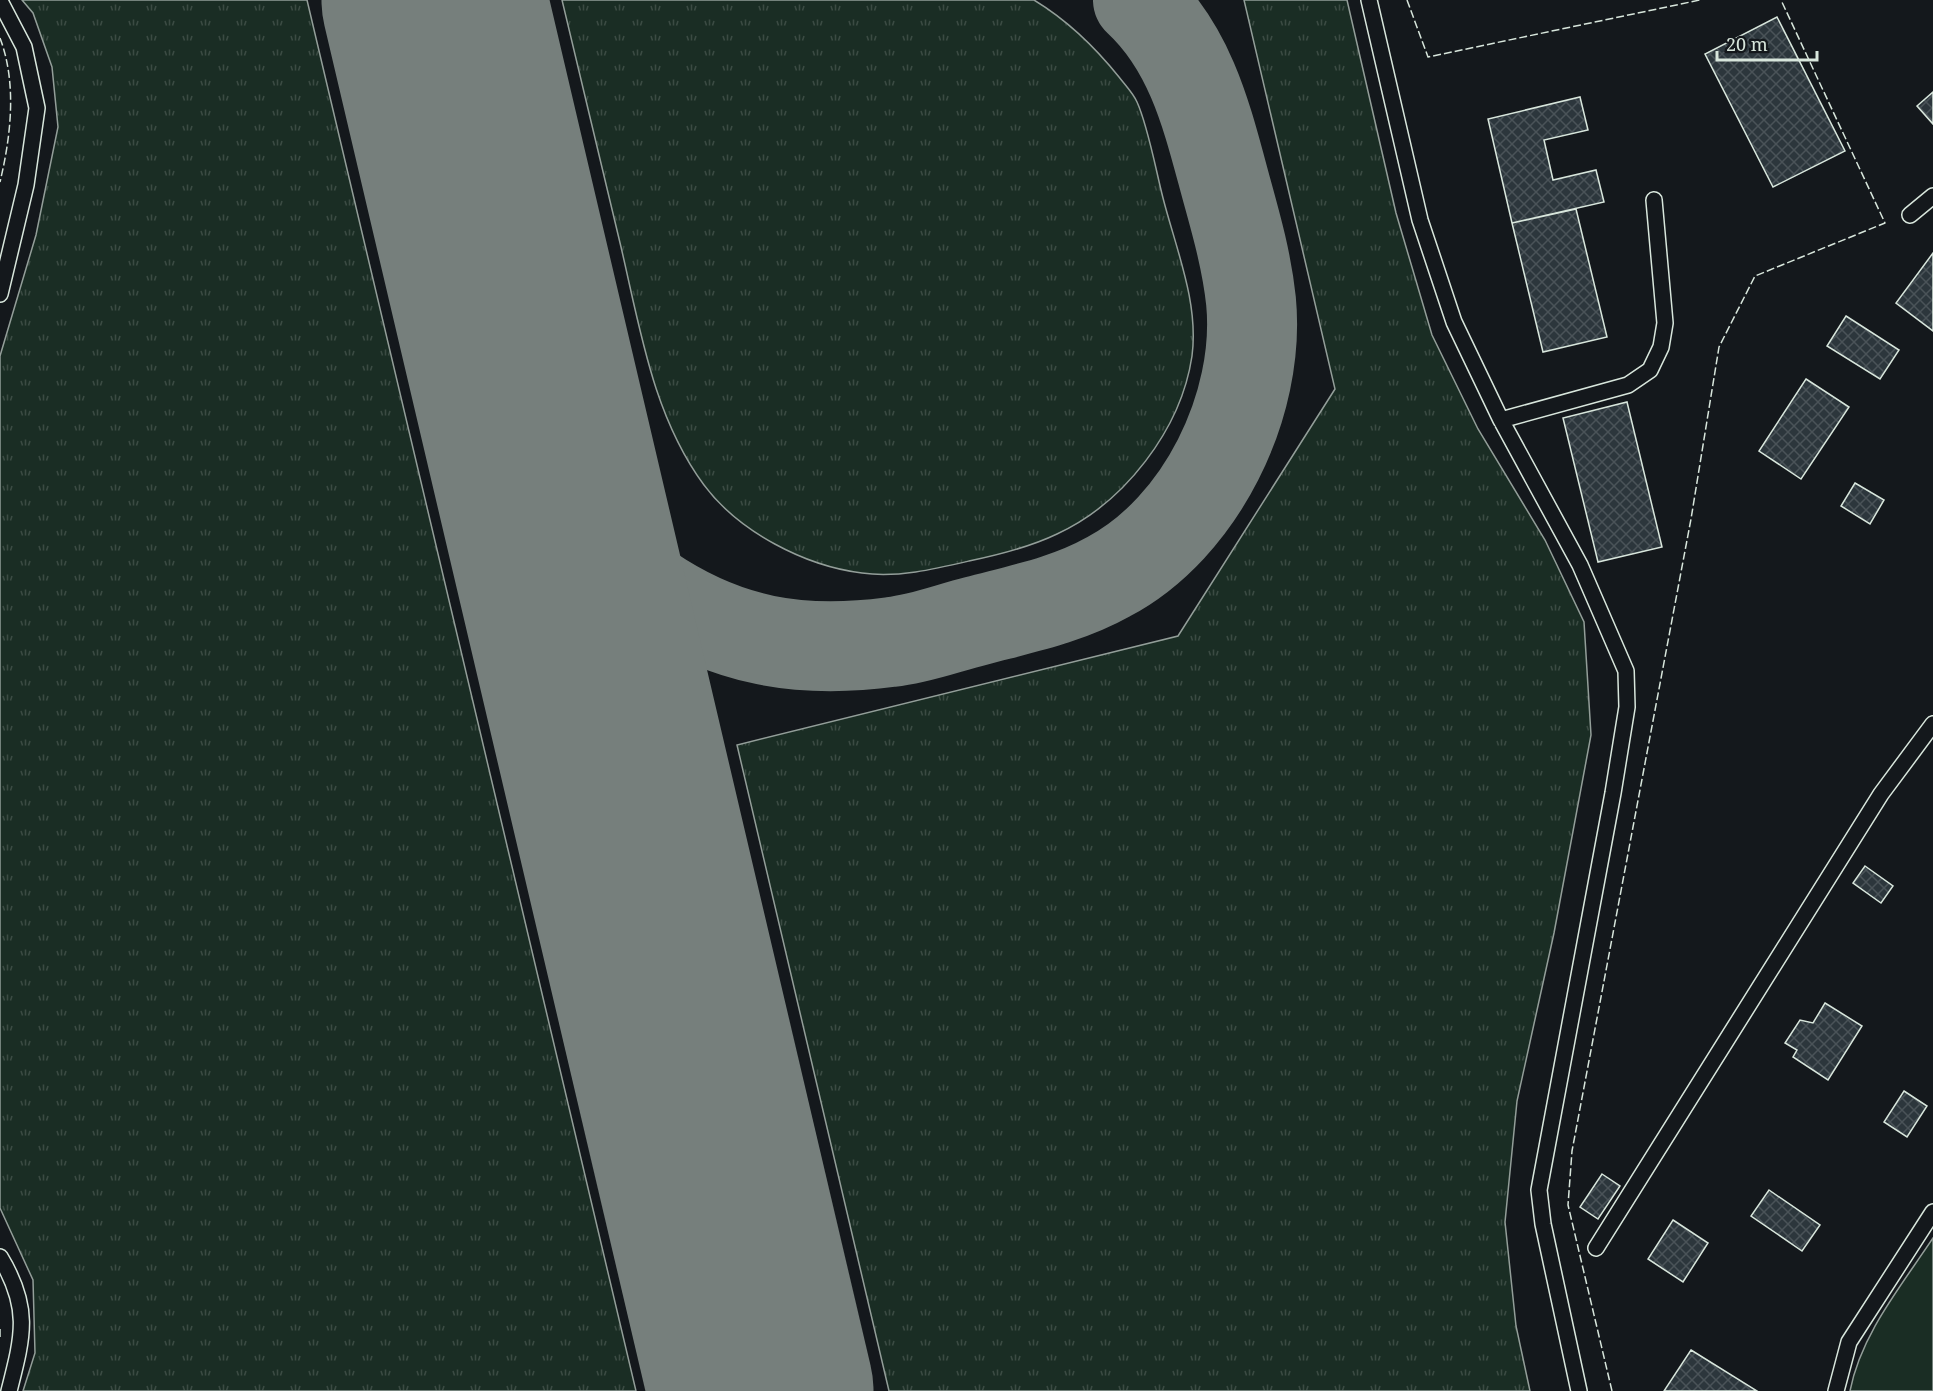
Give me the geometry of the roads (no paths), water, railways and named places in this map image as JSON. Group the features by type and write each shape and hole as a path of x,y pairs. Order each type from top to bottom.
{"lane":[{"path":"1369,0 1420,220 1454,322 1501,420 1580,565 1626,671 1627,707 1613,794 1539,1190 1543,1224 1579,1391"},
{"path":"0,2 24,47 37,108 26,185 0,294"},
{"path":"1911,214 1933,196"},
{"path":"1501,420 1628,385 1650,370 1661,347 1665,323 1654,200"},
{"path":"1596,1248 1875,804 1933,724"},
{"path":"1836,1391 1849,1342 1889,1276 1933,1212"},
{"path":"0,1257 10,1274 24,1316 9,1391"}]}
